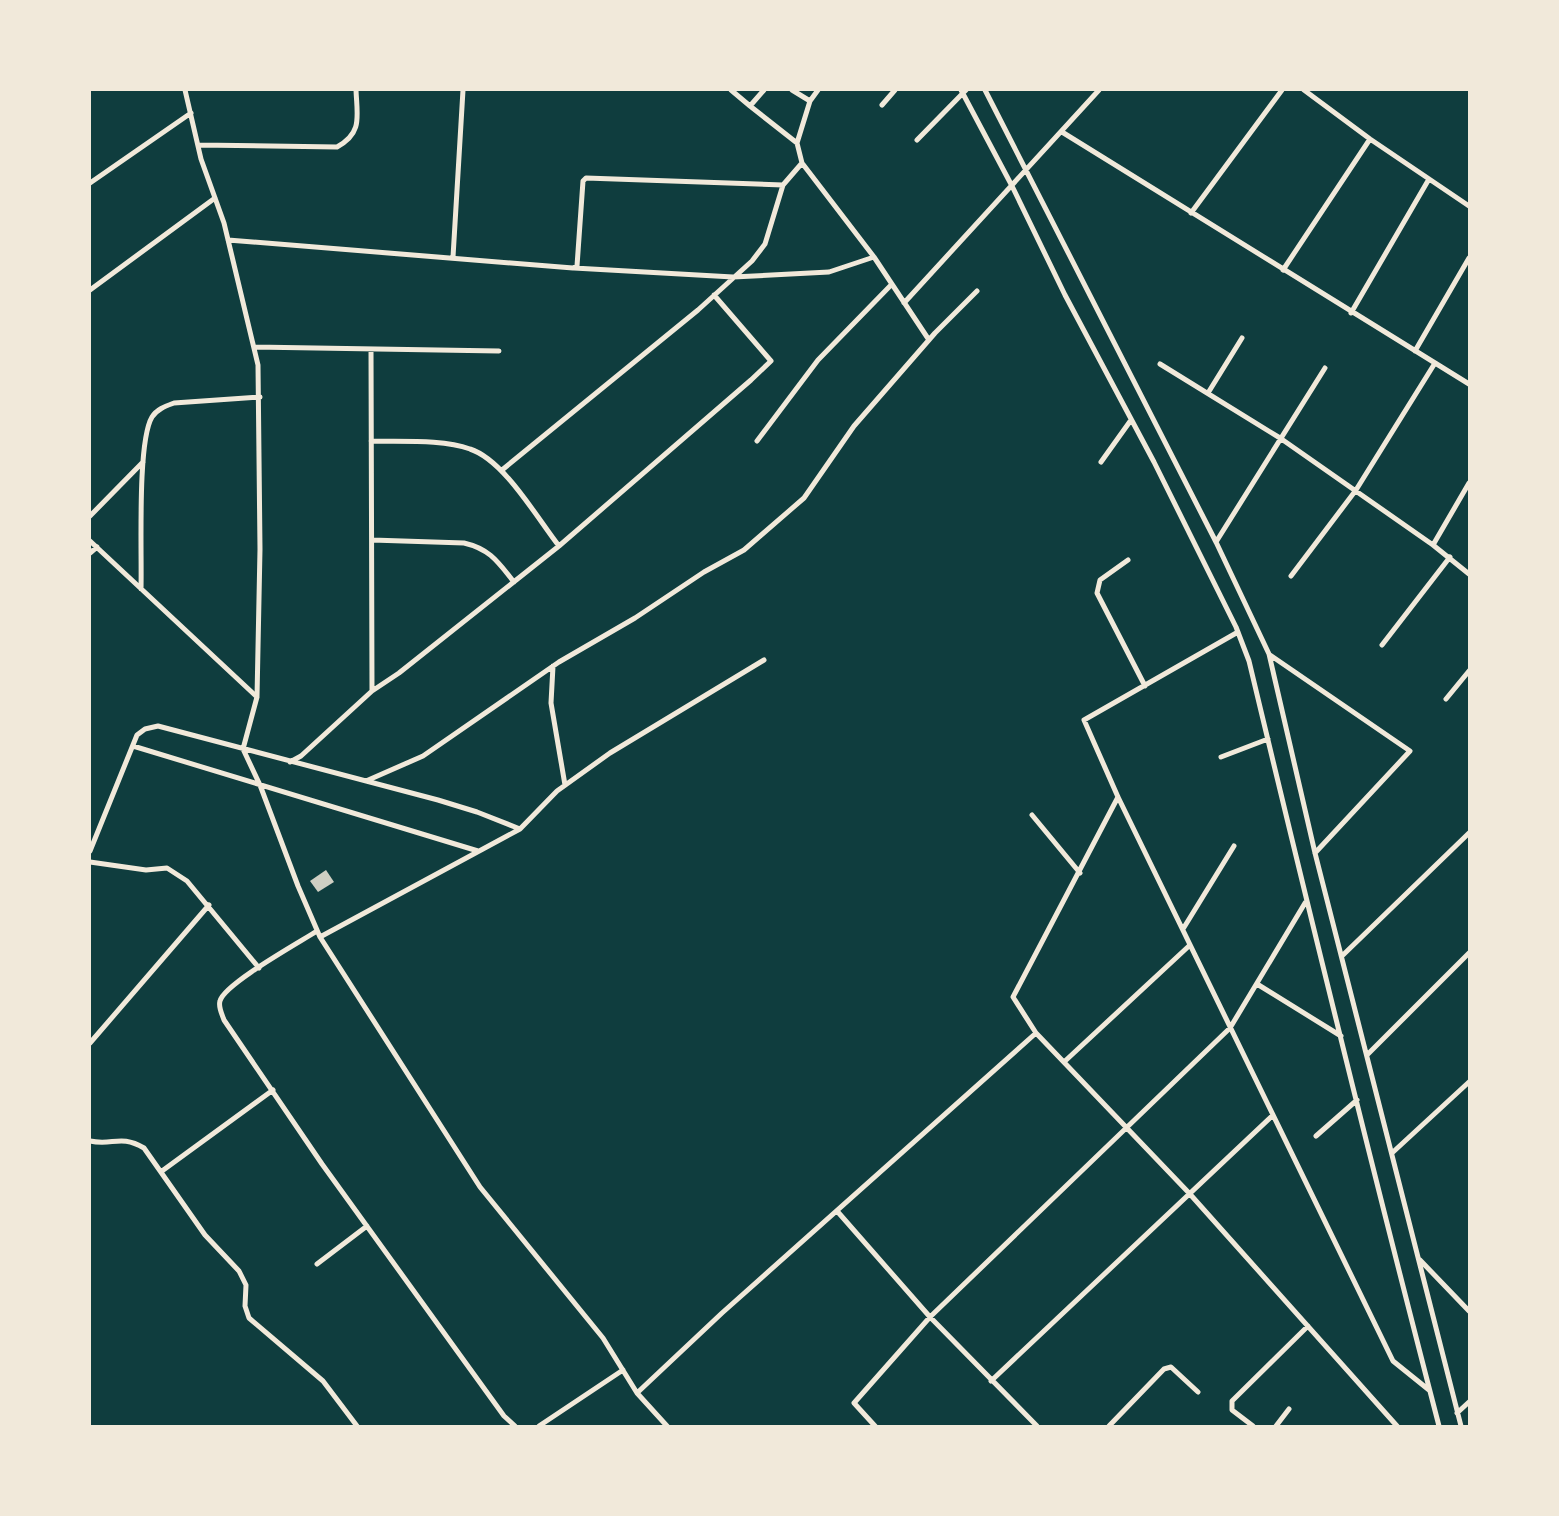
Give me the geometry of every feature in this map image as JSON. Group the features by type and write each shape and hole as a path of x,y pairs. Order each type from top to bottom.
{"street":[{"path":"185,90 198,145 228,240 258,364 260,397 260,549 257,696 243,748 260,785 320,937 480,1187 603,1338 638,1393 667,1426"},
{"path":"198,145 337,146 348,141 355,133 357,125 356,90"},
{"path":"453,258 462,90"},
{"path":"731,90 797,143"},
{"path":"750,106 764,90"},
{"path":"792,90 810,101"},
{"path":"818,90 810,101 797,143 802,162 874,258 929,340"},
{"path":"882,105 895,90"},
{"path":"985,90 1216,542 1269,654 1316,853 1461,1426"},
{"path":"904,303 1099,90"},
{"path":"1191,213 1282,90"},
{"path":"1304,90 1370,139 1469,206"},
{"path":"917,140 964,91 1065,295 1131,420 1238,632 1249,661 1306,903 1342,1036 1381,1201 1439,1426"},
{"path":"90,183 190,113"},
{"path":"1062,132 1351,313 1469,384"},
{"path":"1283,270 1370,139"},
{"path":"502,470 714,295 752,261 765,244 783,186 802,162"},
{"path":"573,268 577,266 583,181 586,178 783,186"},
{"path":"1351,313 1429,178"},
{"path":"90,290 215,198"},
{"path":"228,240 573,268 733,278 829,272 874,258"},
{"path":"1415,351 1469,258"},
{"path":"757,441 818,360 892,284"},
{"path":"365,781 423,756 553,666 635,618 704,572 744,550 804,498 854,426 929,340 977,291"},
{"path":"290,762 301,756 372,691 399,672 559,546 771,361 714,295"},
{"path":"1208,393 1242,338"},
{"path":"254,347 499,351"},
{"path":"371,349 372,691"},
{"path":"1291,576 1356,490 1435,363"},
{"path":"1160,364 1280,438 1433,545 1469,574"},
{"path":"1216,542 1324,368"},
{"path":"141,589 144,462 147,431 152,416 163,406 174,403 260,397"},
{"path":"1101,462 1131,420"},
{"path":"371,441 455,445 472,449 502,470 559,546"},
{"path":"90,516 144,462"},
{"path":"1433,545 1469,483"},
{"path":"372,540 464,543 477,546 490,553 514,582"},
{"path":"90,541 257,696"},
{"path":"90,553 97,547"},
{"path":"1382,645 1450,558"},
{"path":"1128,560 1100,580 1097,592 1145,686"},
{"path":"1238,632 1084,720 1118,797 1392,1361 1429,1390"},
{"path":"1269,654 1410,750 1316,853"},
{"path":"320,937 520,829 565,785 610,753 764,660"},
{"path":"553,666 552,711 565,785"},
{"path":"1446,699 1469,670"},
{"path":"90,851 133,746 136,734 145,729 158,726 477,812 520,829"},
{"path":"1221,758 1268,739"},
{"path":"133,746 478,851"},
{"path":"1118,797 1080,873 1013,998 1036,1033 1189,1192 1397,1426"},
{"path":"1032,815 1080,873"},
{"path":"1342,955 1469,833"},
{"path":"1182,929 1234,846"},
{"path":"90,862 146,870 167,868 187,881 209,905 259,968"},
{"path":"875,1426 854,1403 930,1317 1230,1028 1306,903"},
{"path":"90,1043 209,905"},
{"path":"317,931 225,992 220,1000 220,1009 224,1020 367,1226 504,1416 515,1426"},
{"path":"1064,1062 1190,945"},
{"path":"1367,1055 1469,953"},
{"path":"1256,984 1342,1036"},
{"path":"638,1393 722,1313 1036,1033"},
{"path":"1392,1153 1469,1082"},
{"path":"162,1171 272,1090"},
{"path":"1316,1136 1357,1100"},
{"path":"991,1381 1189,1192 1273,1115"},
{"path":"90,1141 98,1143 131,1140 144,1148 205,1234 239,1271 246,1285 246,1306 249,1318 323,1381 357,1426"},
{"path":"837,1211 930,1317 1037,1426"},
{"path":"317,1264 367,1226"},
{"path":"1419,1260 1469,1311"},
{"path":"1253,1426 1232,1410 1232,1401 1308,1326"},
{"path":"1109,1426 1164,1369 1171,1367 1198,1392"},
{"path":"539,1426 623,1370"},
{"path":"1457,1412 1469,1402"},
{"path":"1276,1426 1289,1409"}],"building":[{"path":"326,870 334,882 318,892 310,881"}]}
